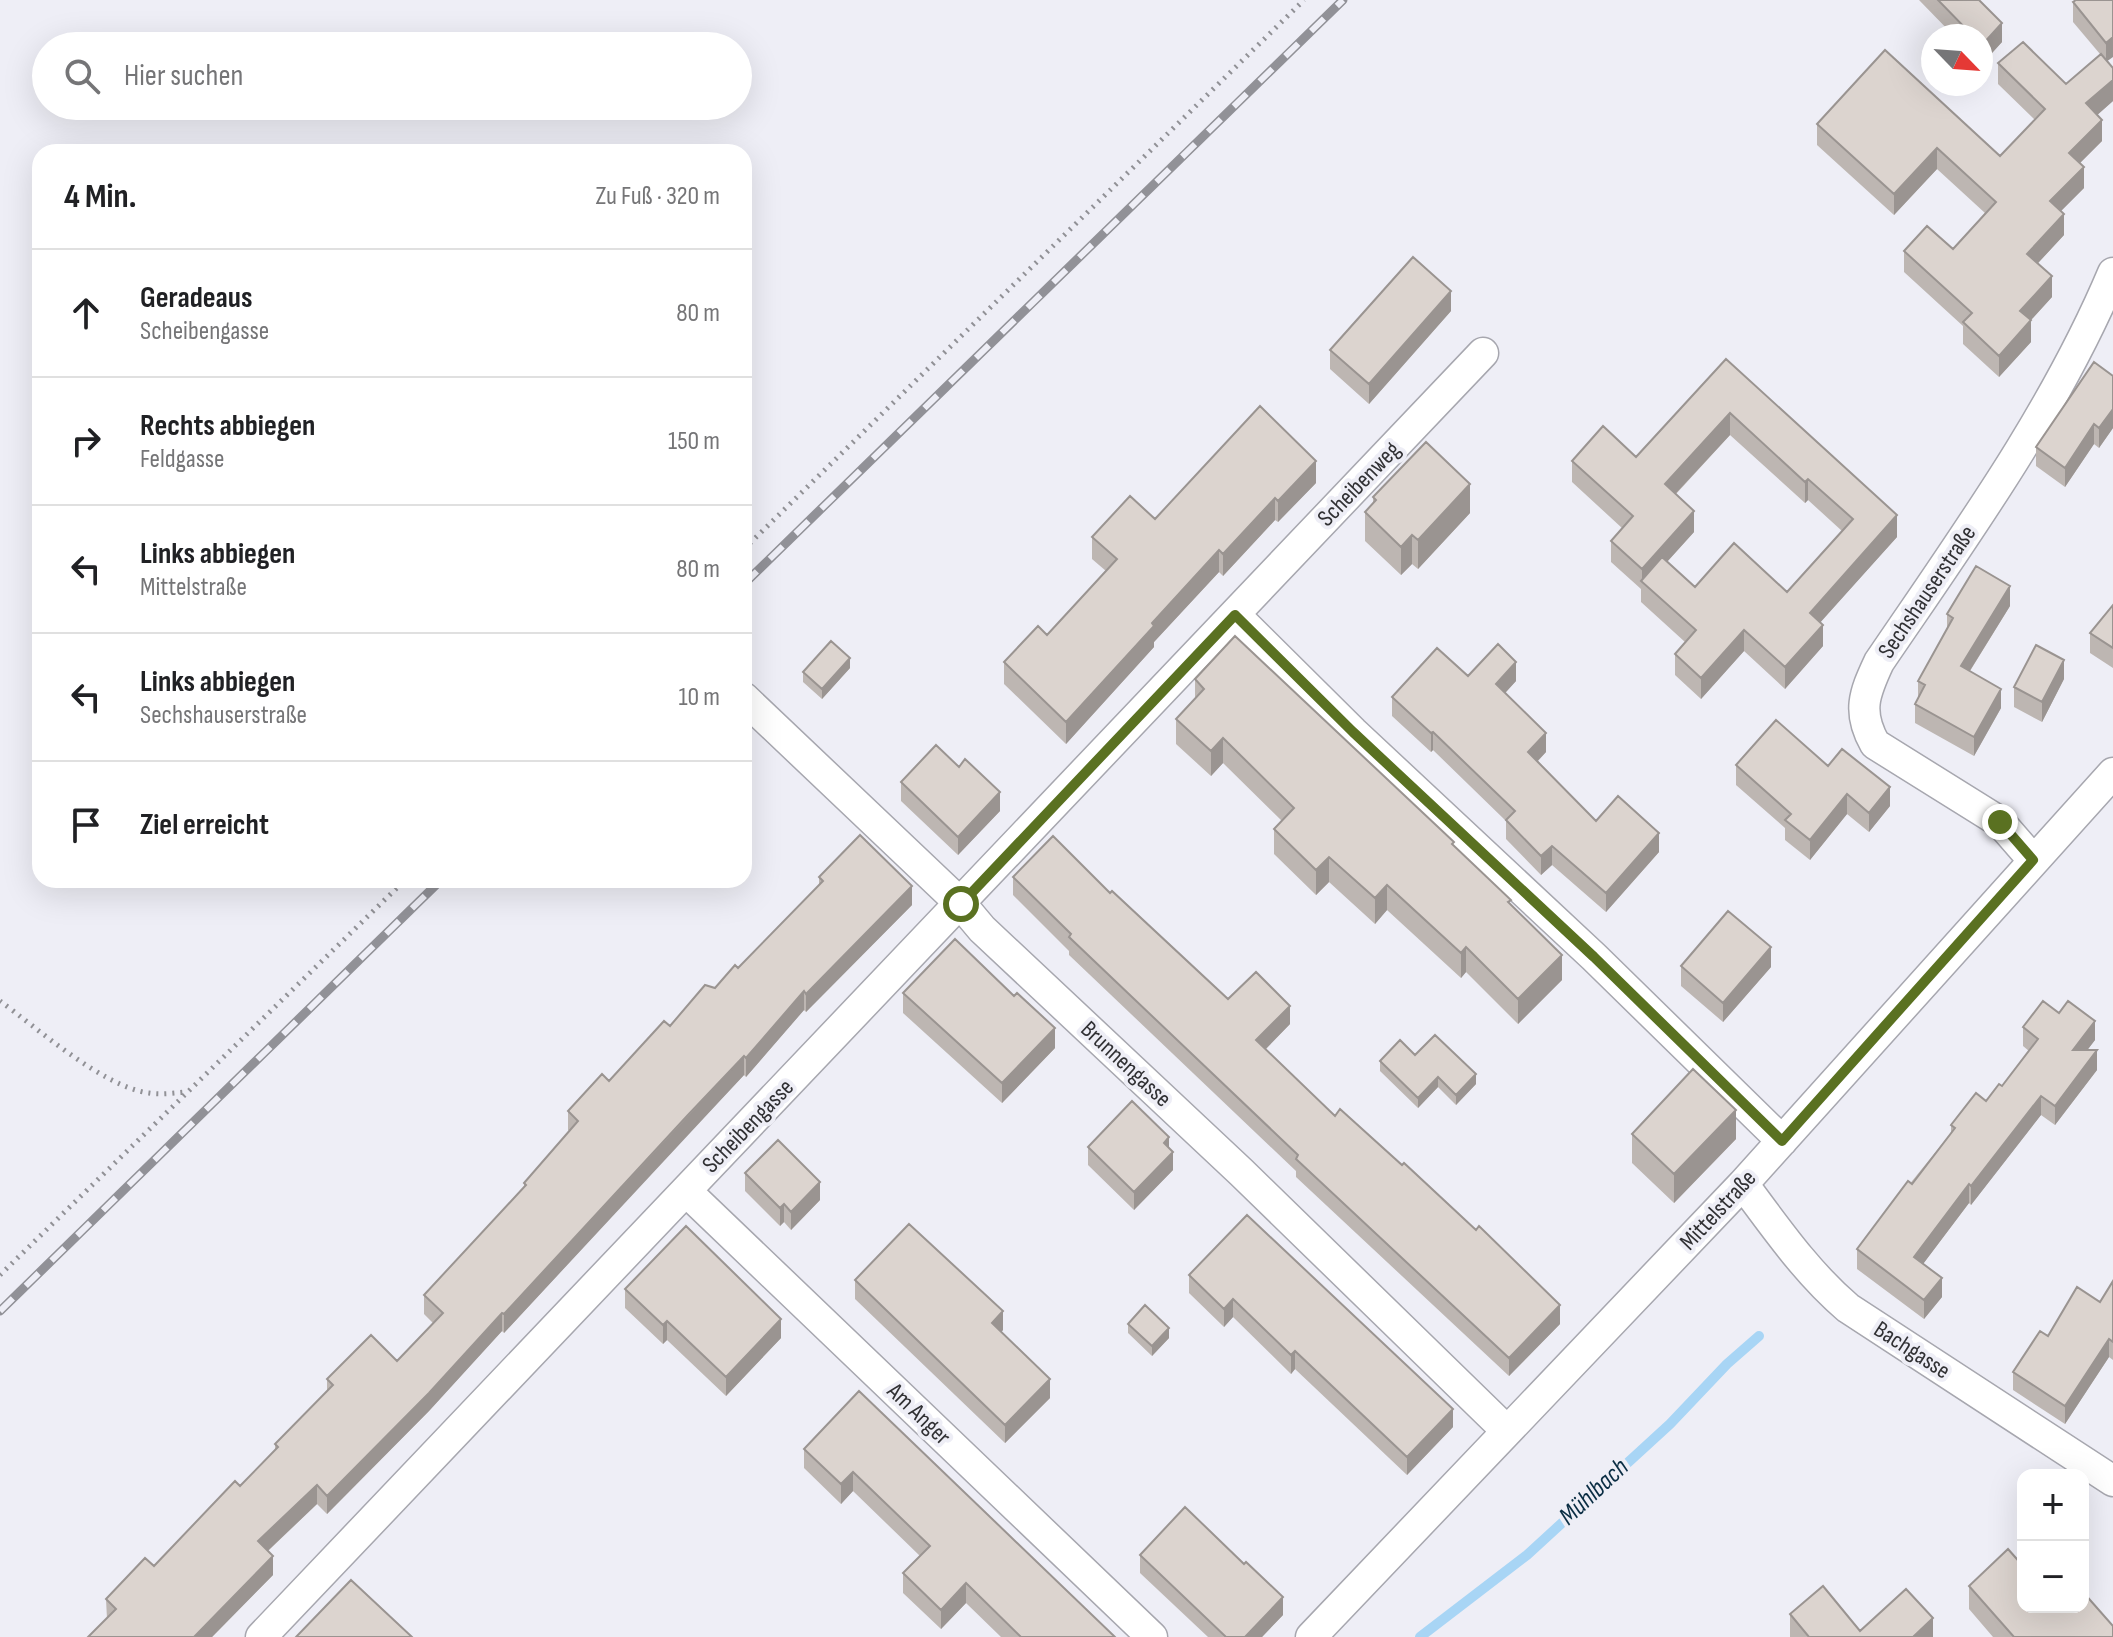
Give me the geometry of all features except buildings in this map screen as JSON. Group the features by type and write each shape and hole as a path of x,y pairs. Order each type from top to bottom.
{"street":[{"name":"Sechshauserstraße","path":"2033,860 2000,822 1875,744 1865,726 1864,704 1879,662 2045,411 2113,273"},
{"name":"Scheibenweg","path":"1235,615 1483,353"},
{"name":"Scheibengasse","path":"261,1637 1235,615"},
{"path":"1235,615 1353,732 1594,957 1782,1141"},
{"name":"Brunnengasse","path":"752,706 961,904 982,929 1241,1172 1507,1431"},
{"name":"Mittelstraße","path":"1311,1637 1743,1184 2113,773"},
{"name":"Bachgasse","path":"1743,1184 1821,1284 1848,1308 2113,1481"},
{"name":"Am Anger","path":"686,1191 1152,1637"}],"path":[{"path":"752,541 1304,0"},
{"path":"0,1275 397,888"},
{"path":"0,1001 75,1057 119,1084 148,1093 187,1092"}],"waterway":[{"name":"Mühlbach","path":"1420,1637 1527,1555 1670,1424 1727,1364 1759,1336"}],"railway":[{"path":"752,576 1343,0"},
{"path":"0,1311 433,888"}],"route":[{"path":"961,904 1235,615 1353,732 1594,957 1782,1141 2033,860 2000,822"}]}
